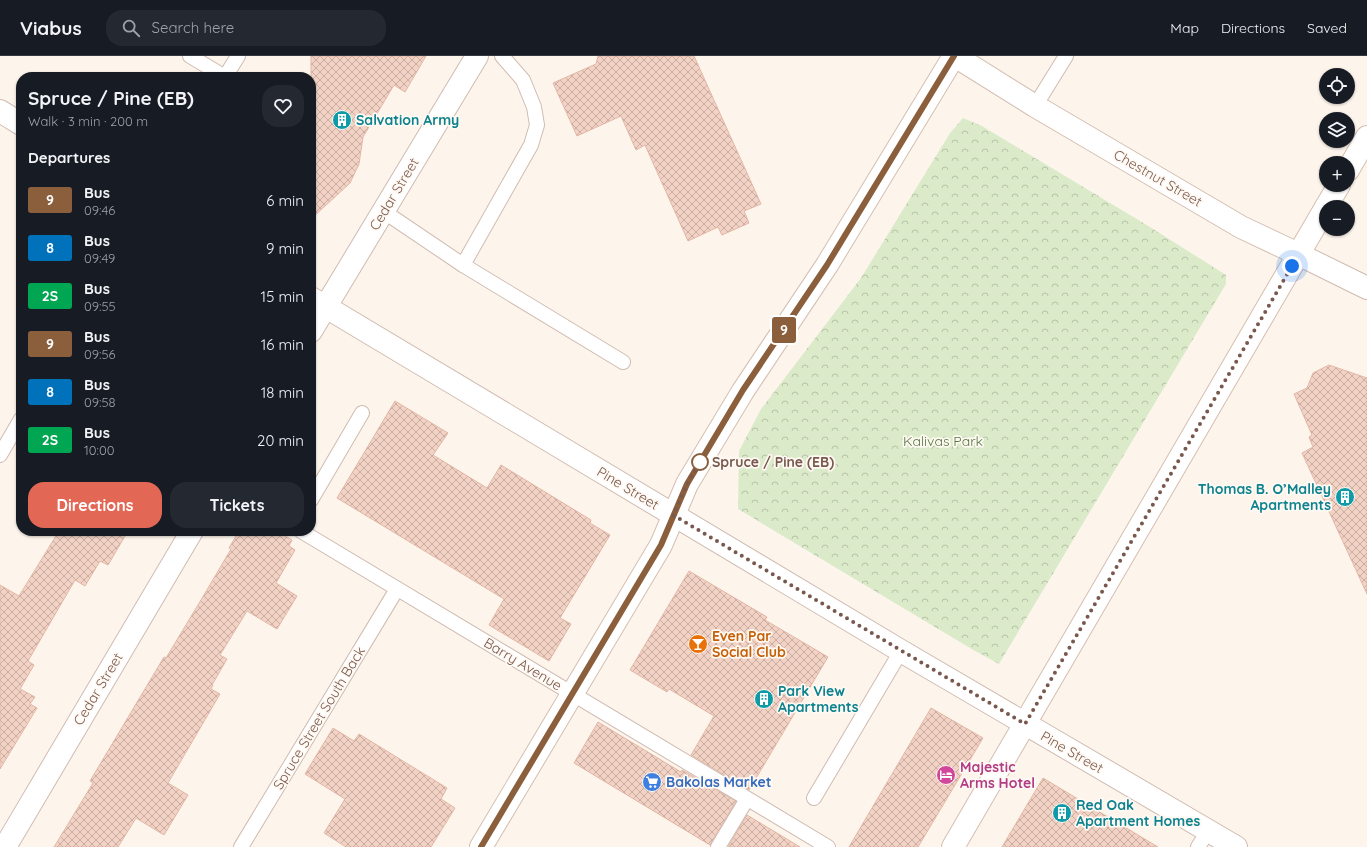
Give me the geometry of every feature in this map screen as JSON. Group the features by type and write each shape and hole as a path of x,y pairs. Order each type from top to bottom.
{"street":[{"name":"Cedar Street","path":"318,303 383,212 476,56"},
{"name":"Chestnut Street","path":"954,56 1035,106 1241,227 1367,288"},
{"path":"481,847 661,545 687,484 743,390 827,265 954,56"},
{"path":"0,111 16,121"},
{"path":"1355,158 1367,137"},
{"path":"953,847 1319,219"},
{"name":"Pine Street","path":"318,303 1025,724 1203,839 1236,847"},
{"name":"Cedar Street","path":"5,837 189,536"}],"lane":[{"path":"190,56 217,72"},
{"path":"228,72 238,56"},
{"path":"463,265 531,145 537,125 534,107 523,80 502,56"},
{"path":"1035,106 1066,56"},
{"path":"383,212 463,265 623,362"},
{"path":"316,491 362,413"},
{"path":"0,455 16,428"},
{"name":"Barry Avenue","path":"309,536 828,847"},
{"name":"Spruce Street South Back","path":"241,847 397,589"},
{"path":"814,798 901,651"},
{"path":"718,847 747,798"}],"green space":[{"name":"Kalivas Park","path":"963,118 982,126 1150,227 1226,275 1226,284 999,664 738,509 739,451 761,409 861,278 950,133"}],"building":[{"name":"Salvation Army","path":"311,56 426,56 405,92 394,85 363,137 359,164 350,183 316,214 316,72 311,72"},
{"path":"598,56 694,56 761,204 744,211 749,223 722,235 718,227 688,241 645,145 636,150 621,116 577,136 553,83 596,64"},
{"name":"Thomas B. O’Malley Apartments","path":"1329,365 1367,378 1367,594 1302,453 1313,447 1309,437 1312,435 1294,394 1307,388 1313,373"},
{"path":"395,401 448,433 433,455 487,488 501,465 591,520 590,523 610,535 560,618 571,624 549,661 489,625 504,599 337,498"},
{"path":"56,536 125,536 108,565 100,561 85,586 75,580 28,661 34,665 20,689 35,697 30,704 37,708 0,769 0,585 19,596"},
{"path":"236,536 285,536 292,540 289,546 295,550 276,583 297,596 277,629 247,611 220,655 227,659 211,689 220,694 168,783 188,795 164,835 136,818 118,847 54,847 93,783 90,781 164,657 166,658 201,600 231,549 229,548"},
{"path":"689,571 767,617 765,620 828,657 749,790 691,755 714,716 669,689 667,692 630,670"},
{"path":"931,708 983,738 918,847 849,847"},
{"name":"Bakolas Market","path":"598,722 681,772 682,770 736,801 710,845 574,763"},
{"path":"333,728 354,741 359,734 447,788 441,799 455,808 431,847 346,847 324,833 345,799 305,774"},
{"name":"Red Oak Apartment Homes","path":"1043,778 1158,847 1002,847"},
{"path":"747,815 800,847 728,847"}],"bus line":[{"name":"9","path":"481,847 661,545 687,484 743,390 827,265 954,56"}],"place":[{"name":"Salvation Army","path":"342,120"},
{"name":"Spruce / Pine (EB)","path":"700,462"},
{"name":"Thomas B. O’Malley Apartments","path":"1345,497"},
{"name":"Even Par Social Club","path":"698,644"},
{"name":"Park View Apartments","path":"764,699"},
{"name":"Majestic Arms Hotel","path":"946,775"},
{"name":"Bakolas Market","path":"652,782"},
{"name":"Red Oak Apartment Homes","path":"1062,813"}],"route":[{"path":"700,462 703,457 687,484 673,515 1025,724 1292,266"}]}
